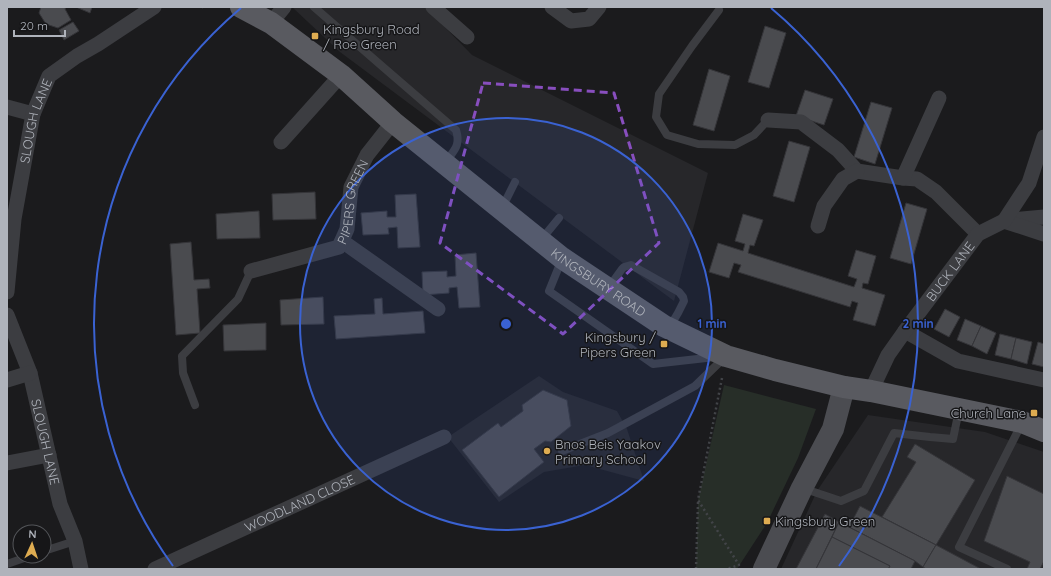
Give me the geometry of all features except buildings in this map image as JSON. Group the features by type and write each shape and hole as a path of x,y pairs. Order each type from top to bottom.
{"main road":[{"name":"KINGSBURY ROAD","path":"241,7 278,15 340,75 393,122 444,164 562,258 664,326 726,356 775,370 844,387 871,391 1022,422 1044,431"},
{"path":"764,569 802,488 833,428 844,387"}],"street":[{"name":"SLOUGH LANE","path":"7,292 14,218 33,114 49,76 77,56 154,7"},
{"path":"433,7 467,37"},
{"path":"552,7 571,21 589,19 598,7"},
{"path":"281,142 340,75"},
{"path":"903,178 939,98"},
{"path":"7,107 33,114"},
{"path":"768,120 801,122 838,150 857,171"},
{"name":"PIPERS GREEN","path":"251,271 339,247 347,228 351,187 367,155 393,122"},
{"path":"1004,221 1028,183 1044,137"},
{"path":"818,226 824,206 843,179 857,171 917,179 936,192 978,234"},
{"path":"1004,221 1044,217"},
{"path":"1004,221 1044,234"},
{"name":"BUCK LANE","path":"871,391 888,356 905,331 978,234 1004,221"},
{"path":"342,241 438,309"},
{"name":"SLOUGH LANE","path":"7,315 30,373 60,504 74,541 81,569"},
{"path":"905,331 958,361 1044,380"},
{"path":"7,380 30,373"},
{"name":"WOODLAND CLOSE","path":"155,569 444,437"},
{"path":"7,464 49,455"}],"lane":[{"path":"314,7 456,130 458,145 444,164"},
{"path":"719,10 692,46 660,94 656,117 667,135 698,144 735,145 754,135 768,120"},
{"path":"501,209 515,182"},
{"path":"541,240 559,218"},
{"path":"562,258 549,291 653,364 726,356"},
{"path":"608,289 624,267 631,266 679,292 684,301 669,328"},
{"path":"194,404 183,373 182,356 238,299 251,271"},
{"path":"562,451 608,433 695,386 726,356"},
{"path":"802,488 841,501 864,492 894,433 953,439 960,409"},
{"path":"1007,569 959,547 1022,422"},
{"path":"52,548 74,541"}],"path":[{"path":"696,569 698,500 726,356"},
{"path":"698,500 739,565 727,569"}],"highlighted area":[{"path":"483,83 614,93 659,243 563,334 440,243"}],"shaded area":[{"path":"292,7 425,7 472,55 708,173 674,301 340,52"},
{"name":"Bnos Beis Yaakov Primary School","path":"539,376 563,392 617,411 627,429 644,481 585,465 544,472 499,502 448,437"},
{"path":"724,385 816,409 798,458 767,523 737,569 696,569 698,500"},
{"path":"868,415 985,432 1044,452 1044,569 781,569 817,491"}],"place":[{"name":"Kingsbury Road / Roe Green","path":"315,36"},
{"name":"Kingsbury / Pipers Green","path":"664,344"},
{"name":"Church Lane","path":"1034,413"},
{"name":"Bnos Beis Yaakov Primary School","path":"547,451"},
{"name":"Kingsbury Green","path":"767,521"}]}
